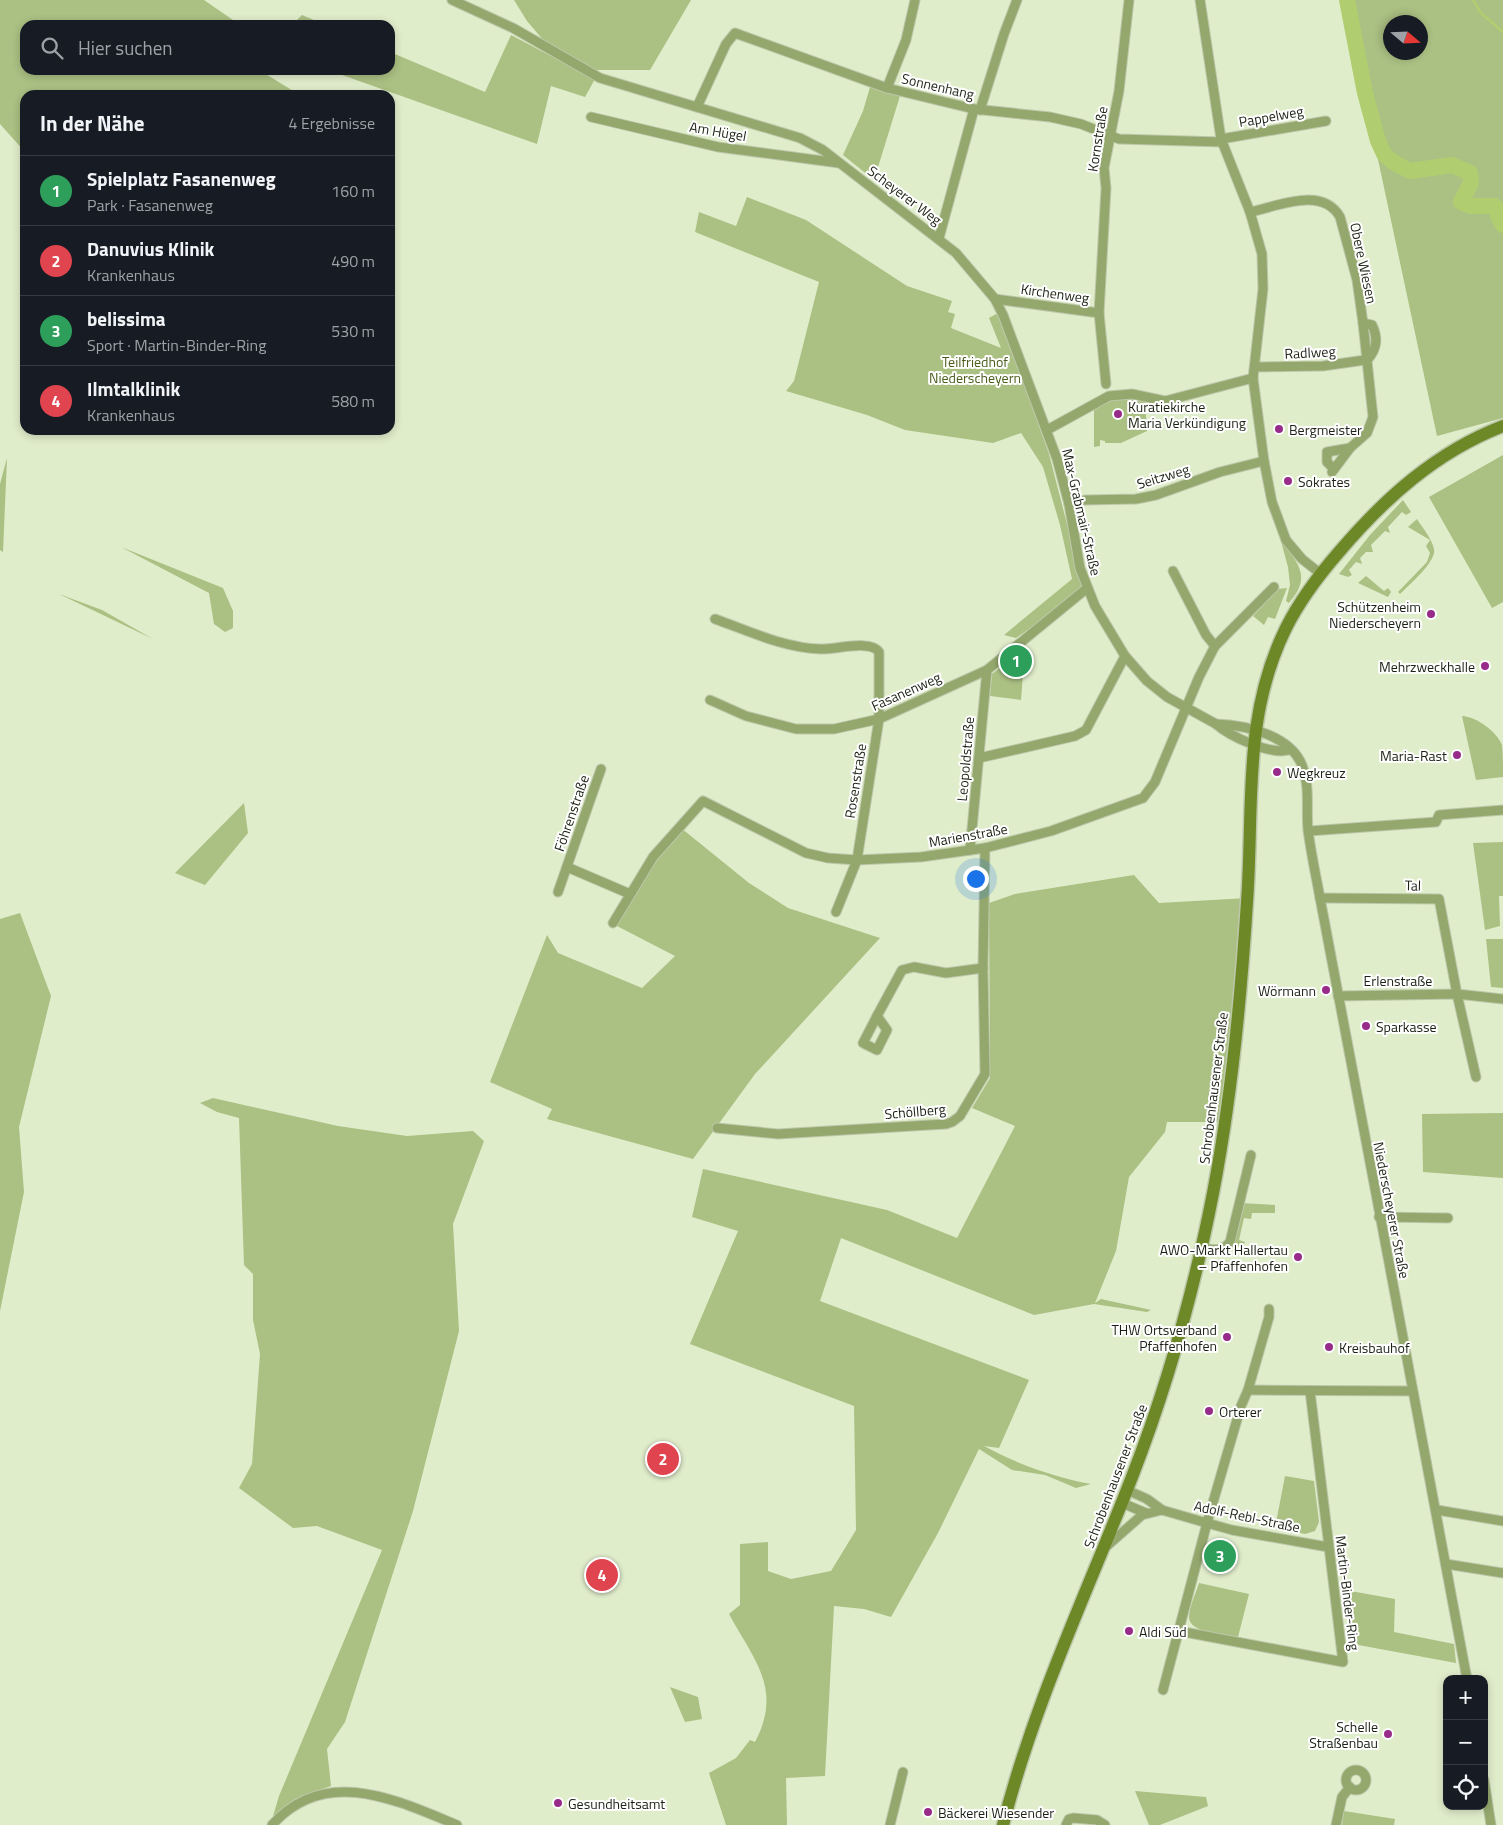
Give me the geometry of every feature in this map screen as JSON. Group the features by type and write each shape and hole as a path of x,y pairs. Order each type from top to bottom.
{"main road":[{"name":"Schrobenhausener Straße","path":"1004,1825 1022,1757 1044,1690 1122,1503 1164,1387 1202,1248 1222,1142 1233,1066 1248,898 1254,737 1269,674 1286,628 1322,574 1372,513 1408,482 1446,454 1503,426"}],"street":[{"name":"Scheyerer Weg","path":"452,0 513,28 600,78 800,138 823,150 939,238 971,269 995,298 1048,430"},
{"path":"887,88 906,40 915,0"},
{"path":"939,238 977,109 1017,0"},
{"name":"Kornstraße","path":"1099,313 1106,188 1104,168 1119,91 1128,0"},
{"path":"1200,0 1222,140 1250,212 1261,247 1264,269 1253,378 1264,461 1272,502 1283,534 1302,559 1322,574"},
{"name":"Sonnenhang","path":"697,107 726,44 735,33 887,88 977,109 1050,117 1081,124 1111,137 1127,140 1222,140"},
{"name":"Am Hügel","path":"591,117 718,147 841,164"},
{"name":"Pappelweg","path":"1222,140 1326,121"},
{"name":"Obere Wiesen","path":"1250,212 1316,200 1329,204 1336,209 1340,217 1356,280 1363,323 1372,325 1376,338 1374,350 1366,360 1373,417 1367,433 1350,448 1333,470 1327,462 1327,452 1350,448"},
{"name":"Kirchenweg","path":"995,298 1099,313 1106,384"},
{"name":"Radlweg","path":"1255,367 1323,366 1366,360"},
{"path":"1048,430 1109,396 1132,394 1165,401 1253,378"},
{"name":"Max-Grabmair-Straße","path":"1048,430 1069,504 1080,568 1086,589 1125,656 1158,691 1216,724 1254,737"},
{"name":"Seitzweg","path":"1069,504 1085,500 1136,499 1156,495 1220,472 1264,461"},
{"path":"1174,572 1208,639 1215,646"},
{"name":"Marienstraße","path":"630,894 653,857 703,801 806,853 828,858 857,860 922,857 985,848 1051,831 1143,798 1155,782 1185,707 1215,646 1274,587"},
{"name":"Fasanenweg","path":"710,700 746,716 796,729 834,729 879,720 987,670 1086,589"},
{"name":"Rosenstraße","path":"715,619 801,647 833,649 866,645 878,650 881,681 879,720 857,860 836,912"},
{"path":"979,758 1081,734 1091,724 1125,656"},
{"name":"Leopoldstraße","path":"970,850 987,670"},
{"name":"Niederscheyerer Straße","path":"1254,737 1278,740 1286,744 1289,750 1299,757 1303,768 1307,794 1308,831 1320,898 1412,1391 1437,1510 1466,1675"},
{"name":"Föhrenstraße","path":"558,892 601,769"},
{"path":"1308,831 1436,822 1439,815 1503,810"},
{"name":"Schöllberg","path":"717,1128 762,1134 785,1134 952,1122 960,1116 985,1074 983,968 985,848"},
{"name":"Föhrenstraße","path":"567,866 630,894"},
{"path":"613,924 630,894"},
{"name":"Tal","path":"1320,898 1439,899 1457,994 1476,1077"},
{"path":"877,1016 902,970 908,967 946,973 983,968"},
{"path":"1457,994 1503,999"},
{"name":"Erlenstraße","path":"1338,996 1457,994"},
{"path":"1202,1248 1219,1250 1225,1248 1230,1242 1251,1155"},
{"path":"1379,1217 1448,1218"},
{"path":"1163,1690 1207,1523 1248,1390 1269,1317 1269,1309"},
{"path":"1248,1390 1412,1391"},
{"name":"Martin-Binder-Ring","path":"1178,1631 1343,1662 1310,1391"},
{"name":"Adolf-Rebl-Straße","path":"1127,1490 1147,1499 1162,1510 1207,1523 1328,1547"},
{"path":"1122,1503 1146,1513"},
{"name":"Adolf-Rebl-Straße","path":"1103,1549 1127,1526 1146,1513 1162,1510"},
{"path":"1437,1510 1503,1521"},
{"path":"1446,1564 1503,1573"},
{"path":"890,1825 903,1772"},
{"path":"1336,1825 1342,1797 1350,1787"},
{"path":"272,1825 305,1799 326,1793 346,1791 385,1798 457,1825"},
{"path":"1488,1806 1491,1825"},
{"path":"1066,1825 1069,1819 1077,1818 1099,1821 1105,1825"}],"green space":[{"path":"0,0 204,0 233,20 20,20 20,75 267,75 292,90 20,90 20,146 0,124"},
{"path":"514,0 691,0 650,70 595,70 544,41 527,21"},
{"path":"1344,0 1503,0 1503,418 1437,436"},
{"path":"302,15 314,20 297,20"},
{"path":"511,35 595,79 585,97 551,86 537,144 395,94 395,90 384,90 342,75 395,75 395,54 485,92"},
{"path":"870,87 900,96 874,180 843,155 863,111"},
{"name":"Teilfriedhof Niederscheyern","path":"747,197 806,220 907,286 952,301 948,312 955,314 951,328 1001,348 989,318 996,314 1001,319 1049,454 1083,586 1062,606 1016,638 1004,635 1072,579 1060,525 1043,467 1021,433 993,443 905,430 867,415 786,391 794,381 819,282 695,232 699,212 736,226"},
{"path":"1125,398 1145,400 1147,431 1121,443 1105,443 1105,441 1100,440 1100,446 1094,447 1094,407 1109,400"},
{"path":"1503,455 1503,602 1492,608 1429,497"},
{"path":"7,458 3,552 0,550 0,484"},
{"path":"1403,500 1411,512 1406,515 1402,512 1388,527 1390,533 1385,531 1371,545 1373,552 1366,552 1360,558 1362,564 1356,562 1349,570 1352,575 1348,577 1339,574 1370,535"},
{"path":"1417,519 1431,541 1434,554 1422,573 1400,594 1398,592 1427,562 1430,553 1426,546 1430,540 1408,527"},
{"path":"1279,534 1296,560 1301,576 1301,584 1297,593 1289,603 1286,601 1290,585 1288,567"},
{"path":"121,547 223,588 233,611 233,628 225,632 214,624 209,593"},
{"path":"1366,576 1384,591 1388,588 1391,592 1388,597 1358,583"},
{"path":"1287,588 1275,619 1268,617 1264,625 1253,616 1278,589"},
{"path":"59,594 102,610 153,639"},
{"path":"1025,648 1021,700 990,696 992,674"},
{"path":"1462,716 1480,722 1491,730 1499,740 1502,745 1503,777 1476,780"},
{"path":"244,803 248,833 205,885 175,873"},
{"path":"681,828 749,883 788,908 880,938 755,1074 693,1159 547,1119 552,1109 490,1082 547,935 558,953 642,988 675,956 615,925 630,897"},
{"path":"1503,842 1503,896 1499,896 1500,926 1485,930 1473,843"},
{"path":"1134,875 1159,903 1248,898 1225,1122 1167,1122 1165,1132 1129,1177 1116,1251 1095,1303 1101,1299 1151,1310 1147,1312 1094,1304 1034,1315 841,1238 820,1301 1029,1380 999,1448 984,1446 1009,1459 1036,1469 1063,1478 1091,1484 1076,1488 1045,1475 1012,1470 979,1449 938,1533 891,1617 864,1609 834,1606 825,1776 786,1778 787,1825 726,1825 709,1773 736,1758 750,1740 755,1742 763,1723 766,1706 766,1690 762,1675 729,1614 740,1605 740,1544 768,1542 768,1571 791,1579 831,1571 856,1530 854,1406 690,1344 738,1231 692,1217 703,1169 887,1210 957,1238 1015,1126 972,1108 990,1078 989,903 1015,894"},
{"path":"20,913 51,996 19,1127 24,1192 0,1311 0,919"},
{"path":"1486,939 1503,939 1503,988 1491,987"},
{"path":"213,1098 338,1126 407,1136 473,1131 484,1141 453,1224 459,1331 413,1511 345,1722 327,1749 331,1786 295,1799 273,1816 279,1796 382,1550 317,1526 293,1528 239,1488 252,1464 260,1354 253,1320 253,1274 244,1265 239,1118 217,1112 200,1103"},
{"path":"1503,1113 1503,1178 1423,1172 1422,1114"},
{"path":"1240,1203 1275,1205 1275,1213 1252,1213 1251,1219 1244,1218 1239,1240 1245,1242 1243,1246 1232,1247"},
{"path":"1285,1476 1314,1481 1319,1522 1315,1531 1305,1534 1275,1528"},
{"path":"1199,1583 1249,1594 1238,1637 1202,1630 1191,1623 1189,1618 1190,1609"},
{"path":"1345,1590 1395,1599 1394,1632 1454,1644 1456,1663 1353,1644"},
{"path":"670,1687 698,1697 702,1719 685,1722"},
{"path":"1135,1791 1206,1797 1208,1806 1160,1825 1149,1825"},
{"path":"1344,1811 1395,1819 1394,1825 1342,1825"}],"waterway":[{"path":"1347,0 1365,93 1378,141 1384,154 1393,162 1410,171 1452,165 1470,173 1471,183 1461,202 1470,206 1494,206 1498,210 1498,216 1503,225"},
{"path":"1473,0 1481,13 1503,32"}],"place":[{"name":"Kuratiekirche Maria Verkündigung","path":"1118,414"},
{"name":"Bergmeister","path":"1279,429"},
{"name":"Sokrates","path":"1288,481"},
{"name":"Schützenheim Niederscheyern","path":"1431,614"},
{"name":"Spielplatz Fasanenweg","path":"1016,661"},
{"name":"Mehrzweckhalle","path":"1485,666"},
{"name":"Maria-Rast","path":"1457,755"},
{"name":"Wegkreuz","path":"1277,772"},
{"name":"Wörmann","path":"1326,990"},
{"name":"Sparkasse","path":"1366,1026"},
{"name":"AWO-Markt Hallertau – Pfaffenhofen","path":"1298,1257"},
{"name":"THW Ortsverband Pfaffenhofen","path":"1227,1337"},
{"name":"Kreisbauhof","path":"1329,1347"},
{"name":"Orterer","path":"1209,1411"},
{"name":"Danuvius Klinik","path":"663,1459"},
{"name":"belissima","path":"1220,1556"},
{"name":"Ilmtalklinik","path":"602,1575"},
{"name":"Aldi Süd","path":"1129,1631"},
{"name":"Schelle Straßenbau","path":"1388,1734"},
{"name":"Gesundheitsamt","path":"558,1803"},
{"name":"Bäckerei Wiesender","path":"928,1812"}]}
